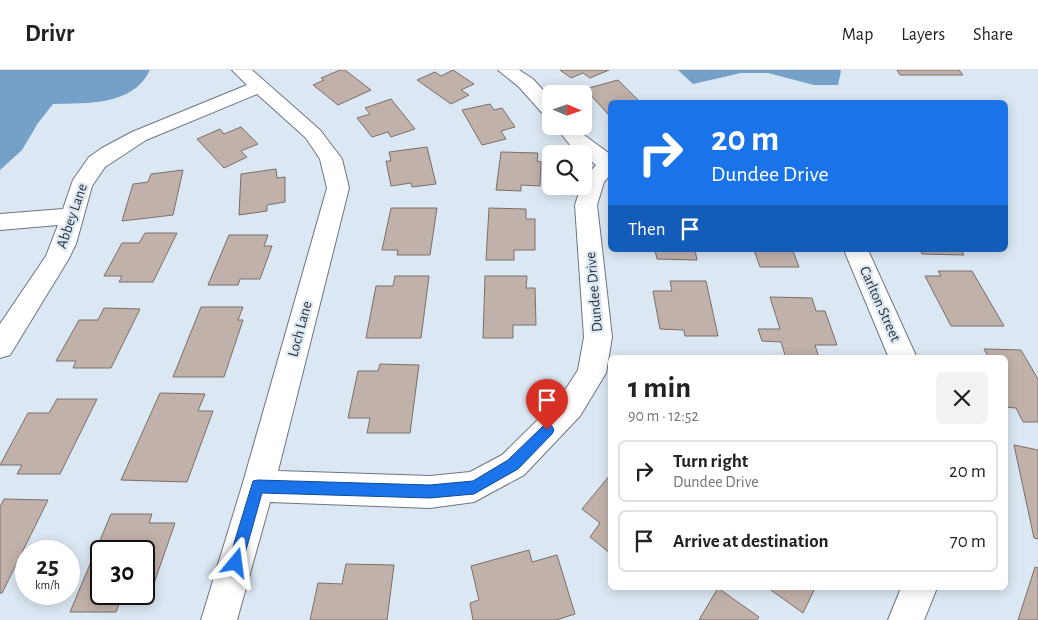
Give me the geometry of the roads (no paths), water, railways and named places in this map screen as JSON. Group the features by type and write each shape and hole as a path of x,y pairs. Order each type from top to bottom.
{"street":[{"path":"507,70 526,83 542,101"},
{"name":"Abbey Lane","path":"0,347 56,260 64,244 84,180 97,162 108,153 250,78"},
{"name":"Loch Lane","path":"219,620 258,486 338,188 330,159 313,134 250,78"},
{"path":"573,135 608,163"},
{"name":"Dundee Drive","path":"258,486 430,492 474,487 513,465 570,407 592,373 598,337 586,205 594,180 608,165"},
{"path":"0,222 72,216"},
{"name":"Carlton Street","path":"857,252 902,355"},
{"path":"906,620 918,590"}],"water":[{"path":"0,70 150,70 142,82 121,96 94,102 53,104 38,123 22,150 0,170"},
{"path":"678,70 841,71 838,85 814,85 768,73 741,73 693,84"}]}
